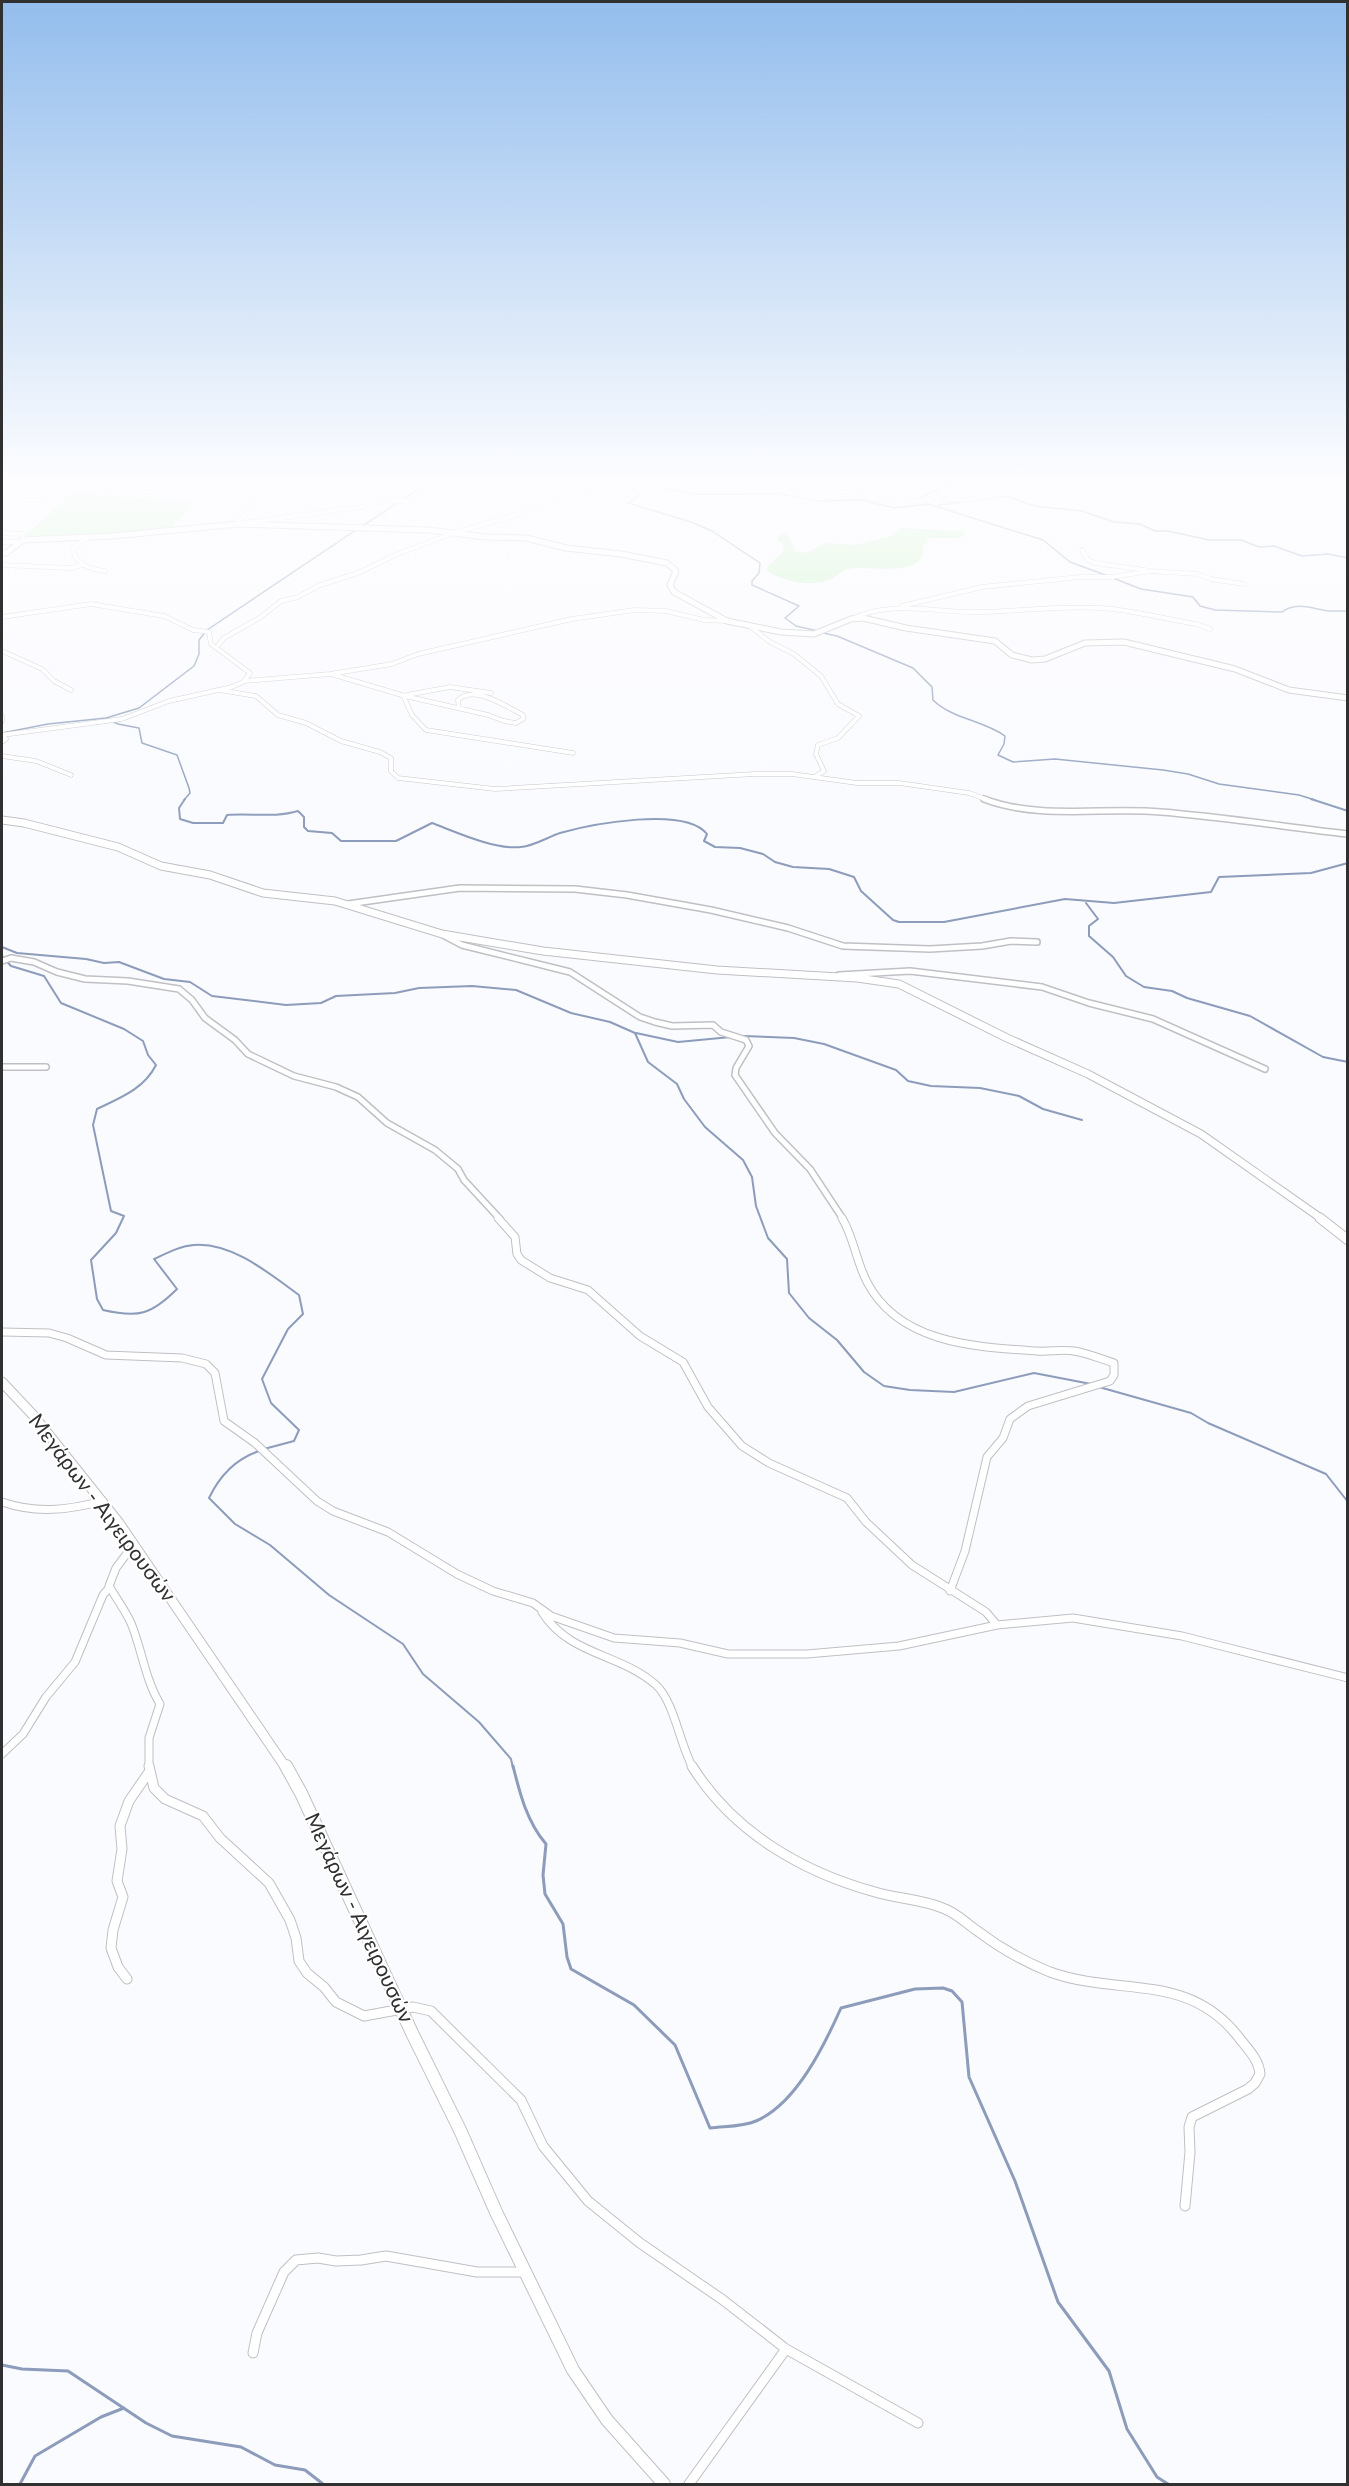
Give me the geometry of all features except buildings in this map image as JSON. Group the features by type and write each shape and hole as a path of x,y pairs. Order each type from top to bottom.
{"street":[{"path":"216,648 224,638 259,618 280,602 300,596"},
{"path":"681,596 727,621"},
{"path":"2,735 111,721 142,713 169,701 219,690 243,681 330,674 395,663 418,654 576,618 656,610 683,613 704,620 727,621 751,627 809,635 864,613 944,596"},
{"path":"2,617 91,604 164,616 195,630 209,633 211,644 248,670 279,679"},
{"path":"896,608 974,612 1042,608 1111,609 1210,629"},
{"path":"852,619 868,619 995,641 1011,655 1032,660 1045,659 1085,643 1130,643 1235,669 1298,692 1347,698"},
{"path":"751,627 770,642 794,654 821,675 838,704 858,716 837,739 823,742 817,747 816,754 824,771 835,780"},
{"path":"2,651 42,669 54,681 71,690"},
{"path":"243,681 250,675 248,670"},
{"path":"330,674 405,695 459,708 494,716 504,721 516,723 523,719 523,716 516,711 479,695 462,696 458,700 459,708"},
{"path":"405,695 449,687 491,693"},
{"path":"219,690 256,696 278,715 306,723 345,743 385,754 391,758 391,771 395,776 403,779 495,789 779,773 862,783 899,783 969,793 1005,807 1022,810 1162,812 1347,834"},
{"path":"405,695 404,702 418,726 426,730 506,746 534,746 573,753"},
{"path":"2,735 6,740 2,742"},
{"path":"2,756 36,761 71,776"},
{"path":"811,777 822,774 824,771"},
{"path":"2,820 118,847 161,866 210,875 263,893 316,898 345,904 442,934 543,951 717,970 836,976 883,981 911,989 1007,1038 1106,1083 1216,1144 1309,1209 1347,1240"},
{"path":"345,904 381,901 460,888 575,889 627,895 711,910 800,932 843,946 930,949 982,946 1011,941 1037,942"},
{"path":"442,934 462,945 570,972 648,1019 672,1026 712,1024 721,1032 746,1040 749,1046 736,1068 735,1075 775,1133 815,1175 847,1224 867,1282 886,1309 900,1321 926,1334 956,1343 1039,1351 1074,1351 1114,1363 1114,1375 1110,1380 1028,1406 1010,1419 1003,1438 987,1457 965,1551 950,1591"},
{"path":"2,961 11,958 34,962 81,979 128,981 179,989 192,1000 206,1018 235,1040 248,1054 294,1076 336,1087 365,1101 375,1114 387,1123 435,1150 458,1169 464,1180 514,1237 517,1254 521,1260 550,1278 588,1290 647,1341 683,1362 708,1407 742,1446 774,1466 847,1498 866,1522 896,1551 926,1576 986,1612 997,1625"},
{"path":"836,976 863,972 910,971 1042,987 1089,1003 1153,1019 1265,1069"},
{"path":"2,1067 46,1067"},
{"path":"2,1332 28,1330 57,1335 76,1341 99,1354 182,1358 206,1364 215,1373 224,1421 255,1443 307,1493 333,1511 388,1532 458,1574 493,1591 533,1603 542,1612 546,1622 562,1637 636,1671 658,1686 667,1700 682,1746 707,1787 721,1804 752,1833 776,1850 865,1890 939,1906 1013,1954 1054,1973 1079,1980 1171,1991 1201,2002 1220,2015 1246,2046 1260,2074 1259,2078 1247,2089 1198,2114 1190,2121 1185,2206"},
{"name":"Μεγάρων - Αιγειρουσών","path":"2,1382 33,1415 103,1501 280,1756 301,1793 525,2271 580,2382 607,2420 664,2484"},
{"path":"2,1502 21,1508 51,1512 103,1501"},
{"path":"2,1754 23,1734 46,1697 75,1662 116,1568 134,1544"},
{"path":"109,1588 130,1622 145,1664 149,1685 160,1704 149,1738 151,1783 160,1795 203,1816 220,1838 269,1883 290,1920 302,1968 324,1987 336,2002 364,2016 413,2007 431,2011 461,2043 517,2095 543,2146 574,2186 598,2210 640,2243 723,2300 786,2349 825,2373 885,2403 918,2423"},
{"path":"542,1612 614,1638 680,1643 737,1655 826,1653 899,1646 997,1625 1073,1618 1182,1636 1347,1678"},
{"path":"127,1979 119,1970 110,1948 110,1937 123,1897 117,1881 122,1849 120,1826 129,1801 149,1772"},
{"path":"254,2353 257,2333 284,2272 296,2260 318,2258 336,2261 361,2260 386,2256 477,2272 525,2271"},
{"path":"690,2484 723,2434 786,2349"}],"waterway":[{"path":"106,718 139,708 194,666 199,654 199,640 207,630 258,596"},
{"path":"777,596 799,606 785,618 796,626 818,631"},
{"path":"1187,596 1193,597 1200,606 1215,610 1282,612 1299,606 1329,611 1348,611"},
{"path":"823,633 837,636 913,668 932,687 933,700 941,706 958,716 987,726 1005,736 1004,744 998,755 1013,762 1055,759 1163,770 1188,774 1219,784 1299,795 1315,800"},
{"path":"2,733 48,724 106,718"},
{"path":"106,718 118,724 139,728 142,743 177,755 190,793 184,800"},
{"path":"185,799 179,808 180,819 193,823 223,823 227,815 272,815 298,811 304,817 304,827 308,831 332,833 341,841 396,841 432,823 488,843 521,847 560,833 593,825 637,820 679,821 696,826 707,834 704,841 715,847 740,848 763,854 775,862 793,867 829,869 854,877 861,891 893,920 899,922 944,922 1065,899 1114,903 1211,892 1219,877 1311,873 1348,863"},
{"path":"1311,799 1348,811"},
{"path":"1086,903 1098,919 1089,926 1089,936 1113,957 1126,976 1144,987 1172,991 1187,998 1250,1016 1323,1057 1348,1062"},
{"path":"2,947 17,953 86,959 104,963 119,962 164,979 190,982 212,996 286,1005 321,1003 336,996 395,993 419,988 472,986 516,990 571,1013 610,1022 635,1033 648,1062 677,1084 684,1099 705,1127 743,1160 752,1177 756,1206 768,1238 787,1259 789,1293 809,1318 837,1340 864,1372 884,1386 910,1390 954,1392 1034,1373 1091,1384"},
{"path":"2,956 11,966 44,976 61,1003 124,1029 143,1041 148,1055 156,1065 138,1087 97,1109 93,1125 111,1211 124,1216 116,1233 91,1260 97,1299 103,1310 135,1314 151,1309 168,1298 177,1289 154,1259 179,1248 194,1245 208,1245 236,1254 263,1269 299,1295 303,1314 288,1329 262,1379 271,1403 299,1430 294,1441 264,1449"},
{"path":"636,1033 678,1042 731,1037"},
{"path":"743,1036 794,1038 824,1044 896,1070 908,1081 931,1086 980,1088 1019,1096 1043,1109 1082,1120"},
{"path":"1099,1387 1191,1413 1208,1423 1326,1474 1348,1502"},
{"path":"259,1451 243,1458 229,1469 209,1498 235,1524 270,1545 329,1595 403,1644 423,1674 479,1722 511,1759 513,1768"},
{"path":"513,1766 529,1817 546,1844 543,1875 545,1894 563,1924 567,1957 571,1969 634,2005 675,2045 710,2128 751,2123 784,2102 817,2056 841,2008 915,1989 943,1988 952,1991 962,2002 969,2077 1015,2181 1058,2302 1109,2371 1127,2429 1157,2477 1168,2484"},
{"path":"2,2365 22,2369 68,2371 124,2408"},
{"path":"20,2484 35,2456 101,2417 124,2408"},
{"path":"124,2408 172,2436 241,2447 275,2465 305,2470 323,2484"}]}
